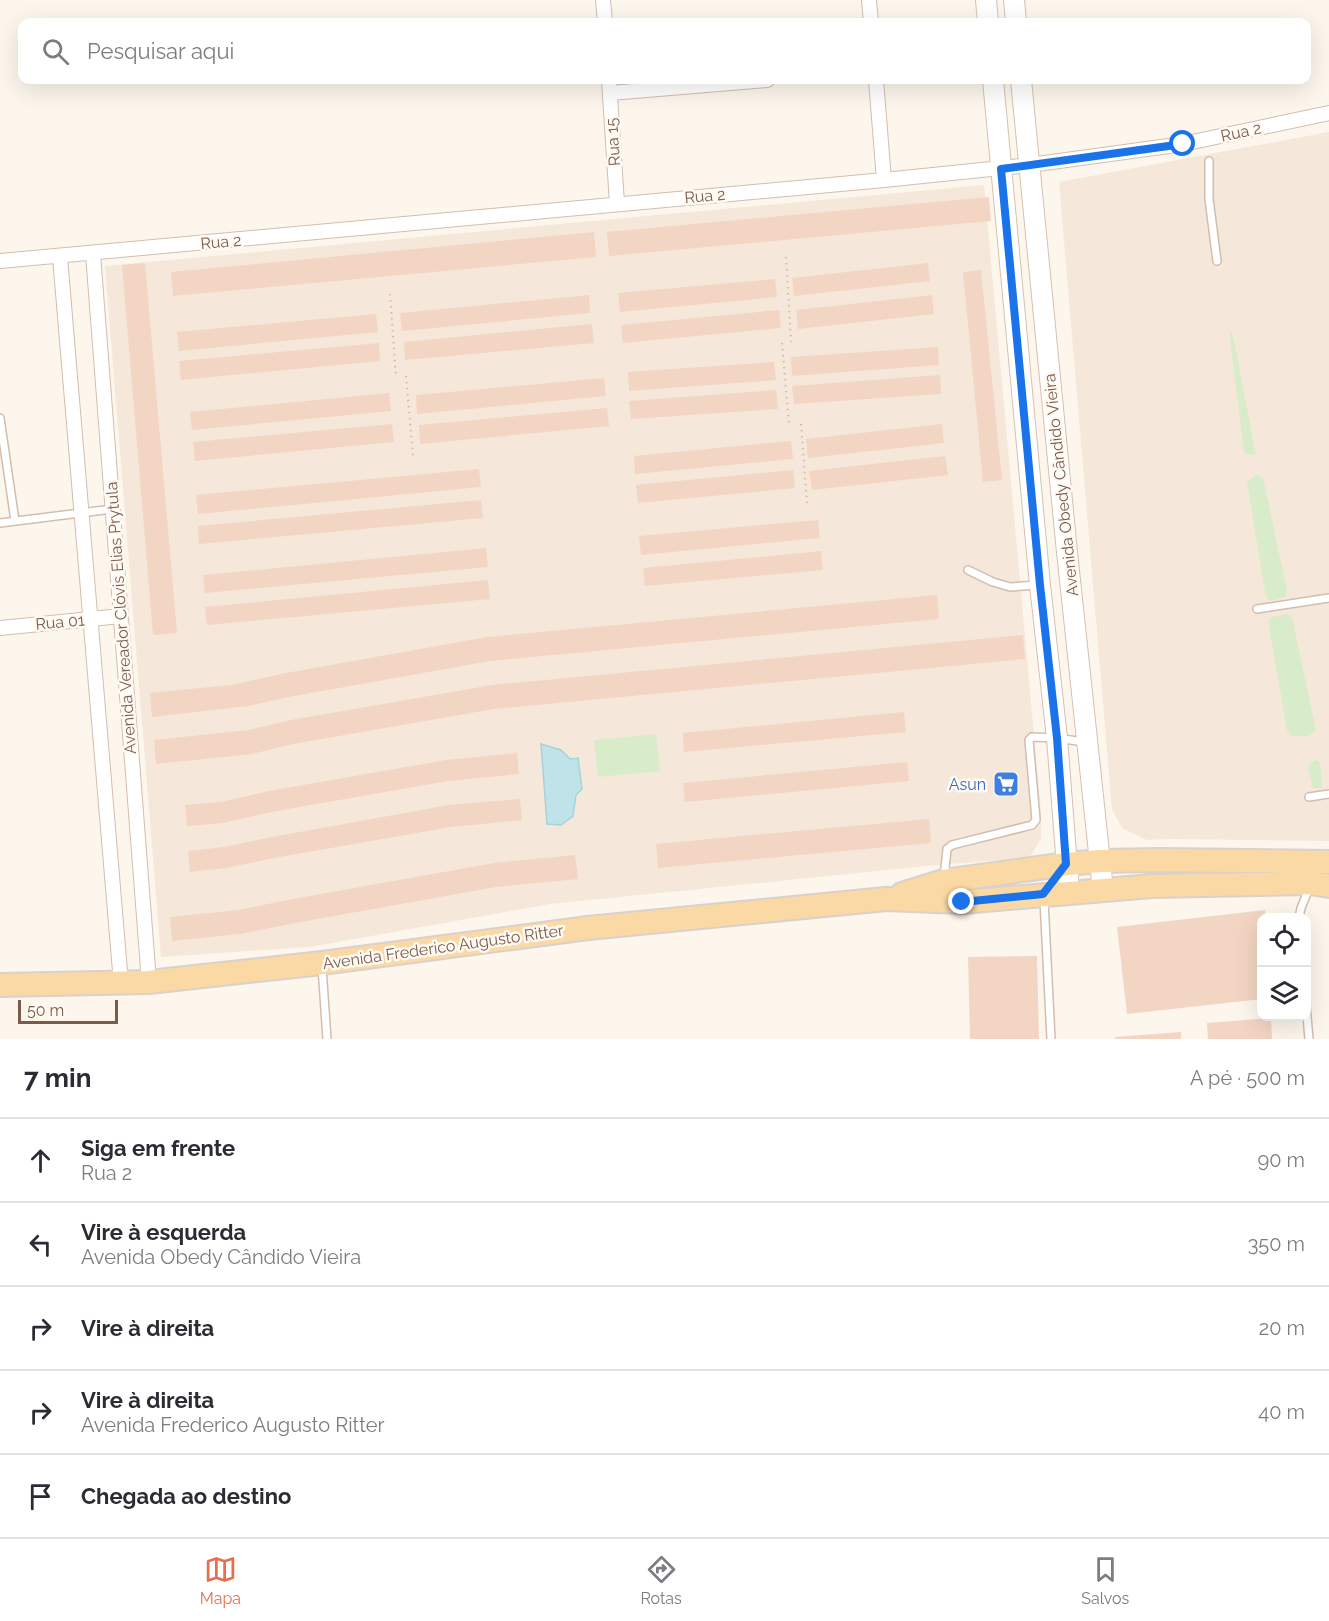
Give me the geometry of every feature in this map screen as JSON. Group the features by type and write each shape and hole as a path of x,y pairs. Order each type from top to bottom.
{"main road":[{"path":"986,0 988,18"},
{"path":"1014,0 1016,18"},
{"name":"Avenida Obedy Cândido Vieira","path":"993,84 1040,585 1057,738 1069,892"},
{"name":"Avenida Obedy Cândido Vieira","path":"1020,84 1103,890"},
{"path":"1037,554 1067,552"},
{"name":"Avenida Frederico Augusto Ritter","path":"885,899 944,881 1100,861 1320,873"},
{"path":"1043,894 1066,864"},
{"name":"Avenida Frederico Augusto Ritter","path":"0,985 148,982 322,963 588,928 885,899 962,902 1320,873"}],"street":[{"path":"603,0 605,18"},
{"path":"869,0 871,18"},
{"path":"609,86 662,84"},
{"path":"876,84 884,180"},
{"name":"Rua 15","path":"609,86 617,204"},
{"name":"Rua 2","path":"0,261 1001,169 1183,144 1329,113"},
{"name":"Avenida Vereador Clóvis Elias Prytula","path":"93,254 148,982"},
{"name":"Avenida Vereador Clóvis Elias Prytula","path":"60,256 122,983"},
{"name":"Rua 01","path":"0,628 121,616"}],"lane":[{"path":"1209,162 1209,199 1217,261"},
{"path":"0,418 15,521"},
{"path":"0,523 112,509"},
{"path":"968,570 993,582 1011,586 1040,585"},
{"path":"1257,609 1329,598"},
{"path":"944,881 947,849 952,845 1032,825 1036,820 1029,740 1035,736 1087,742"},
{"path":"1308,797 1329,794"},
{"path":"1300,913 1320,873"},
{"path":"1043,894 1051,1039"},
{"path":"322,963 327,1039"},
{"path":"1308,1021 1310,1039"}],"path":[{"path":"786,257 791,342"},
{"path":"390,294 396,377"},
{"path":"782,343 789,425"},
{"path":"406,376 413,456"},
{"path":"801,424 807,503"}],"shaded area":[{"path":"1329,132 1329,841 1147,840 1122,828 1112,810 1059,182"},
{"path":"984,185 1041,812 1041,839 1029,858 937,865 550,904 310,947 161,957 105,266"}],"green space":[{"path":"1229,332 1232,333 1234,340 1256,455 1244,452"},
{"path":"1256,475 1263,478 1287,590 1286,597 1270,601 1266,597 1247,482"},
{"path":"1288,614 1292,617 1316,731 1308,736 1292,736 1287,730 1268,621 1272,617"},
{"path":"656,734 660,771 598,777 594,740"},
{"path":"1316,760 1320,762 1322,788 1313,788 1308,767"}],"water":[{"path":"541,744 561,750 570,759 578,758 582,789 576,795 573,816 561,825 547,824"}],"building":[{"path":"989,197 991,221 609,256 607,232"},
{"path":"594,232 596,257 173,296 171,272"},
{"path":"145,263 177,633 153,635 122,265"},
{"path":"928,263 930,281 794,296 792,278"},
{"path":"981,270 1002,480 983,482 963,272"},
{"path":"775,279 777,297 620,312 618,293"},
{"path":"589,295 590,313 402,331 400,313"},
{"path":"932,295 934,314 798,329 796,310"},
{"path":"779,310 781,328 623,343 621,325"},
{"path":"376,314 378,332 179,351 177,332"},
{"path":"592,324 594,343 405,360 404,342"},
{"path":"379,343 380,361 181,380 179,361"},
{"path":"938,347 939,365 792,376 791,357"},
{"path":"774,362 776,380 629,391 628,372"},
{"path":"940,375 941,394 794,404 792,386"},
{"path":"604,378 606,396 417,414 416,395"},
{"path":"776,390 778,409 631,419 629,401"},
{"path":"389,393 391,411 192,430 190,412"},
{"path":"607,408 609,426 420,444 419,425"},
{"path":"392,424 394,442 195,461 193,442"},
{"path":"942,424 944,443 808,458 806,439"},
{"path":"791,441 793,459 635,474 634,456"},
{"path":"945,456 948,475 812,490 809,471"},
{"path":"479,469 481,487 198,514 196,495"},
{"path":"793,470 795,488 638,503 636,485"},
{"path":"481,500 483,518 199,544 198,526"},
{"path":"818,520 820,538 641,555 639,536"},
{"path":"486,548 488,567 205,593 203,575"},
{"path":"821,551 823,570 645,586 643,568"},
{"path":"488,580 490,599 207,625 205,607"},
{"path":"937,595 939,619 490,661 248,706 152,717 150,693 231,685 487,637"},
{"path":"1023,635 1025,659 494,709 293,744 252,754 156,764 154,740 249,730 291,720 492,685"},
{"path":"904,712 906,732 684,752 683,733"},
{"path":"517,753 519,774 448,781 271,812 223,823 187,826 185,805 221,802 269,791 446,760"},
{"path":"907,762 909,781 685,802 683,783"},
{"path":"520,799 522,820 451,827 226,868 190,872 188,851 224,847 449,805"},
{"path":"929,819 931,843 658,868 656,844"},
{"path":"575,855 578,879 496,887 240,934 172,941 170,917 238,910 494,863"},
{"path":"1265,910 1265,913 1257,913 1257,1000 1127,1014 1117,927"},
{"path":"1037,956 1039,1039 970,1039 968,957"},
{"path":"1257,1019 1257,1021 1271,1021 1272,1039 1208,1039 1207,1023"},
{"path":"1181,1032 1181,1039 1115,1039 1115,1037"}],"place":[{"name":"Asun","path":"1006,784"}],"route":[{"path":"962,902 1043,894 1066,864 1057,738 1040,585 1001,169 1183,144"}]}
